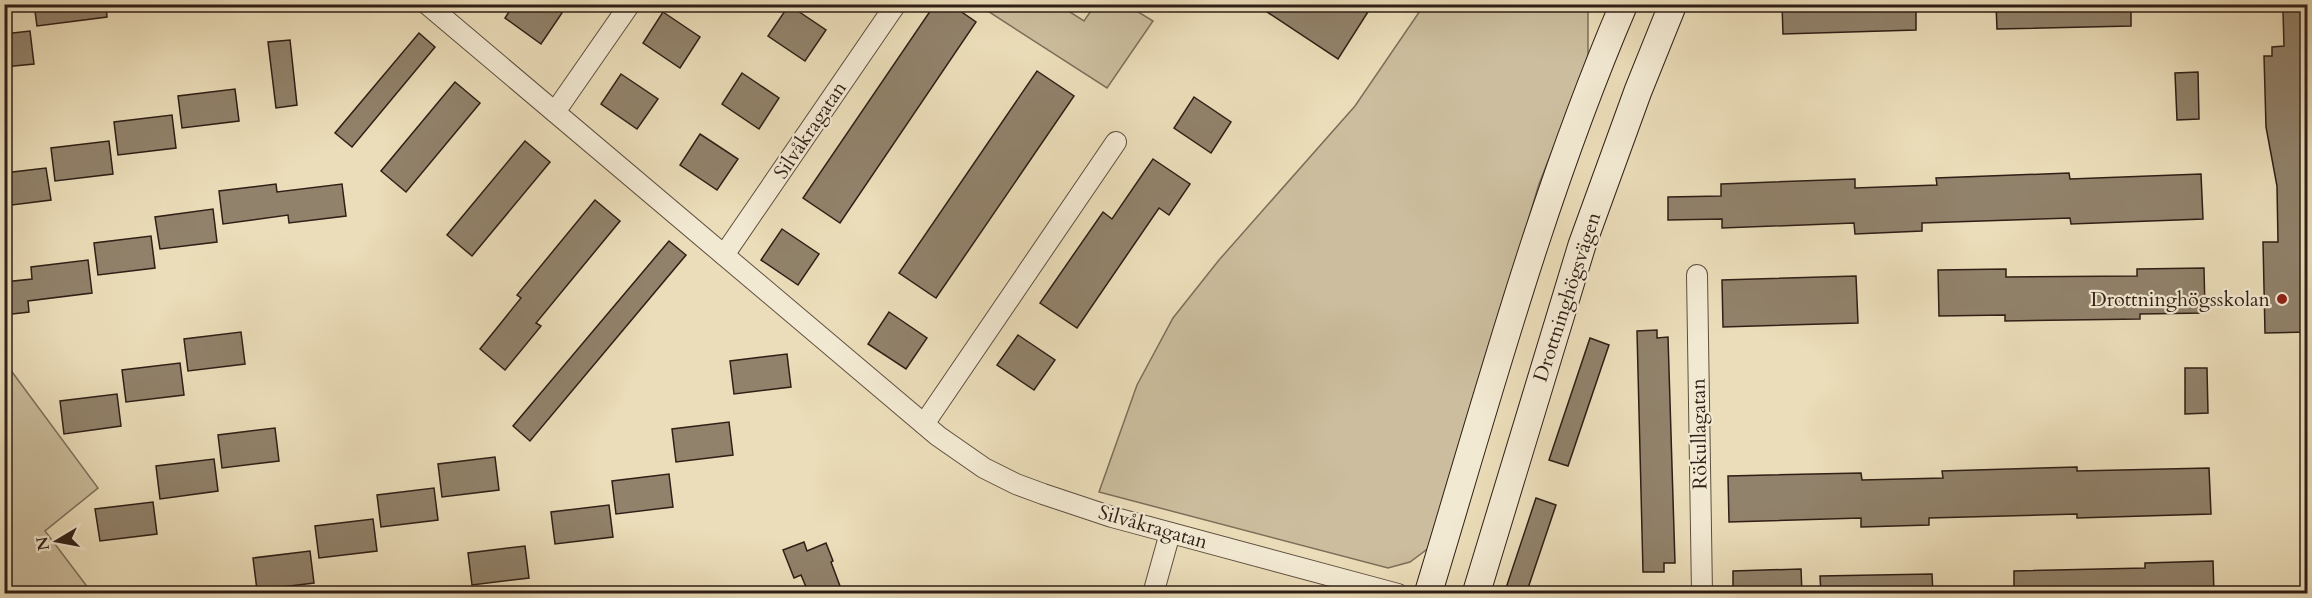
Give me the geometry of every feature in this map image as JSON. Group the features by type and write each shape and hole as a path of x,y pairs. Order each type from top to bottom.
{"street":[{"name":"Silvåkragatan","path":"427,4 961,453 1016,484 1112,517 1398,594"},
{"path":"555,112 630,4"},
{"name":"Silvåkragatan","path":"724,255 896,4"},
{"path":"1428,594 1540,230 1623,4"},
{"name":"Drottninghögsvägen","path":"1476,594 1582,245 1638,90 1673,4"},
{"path":"924,424 1116,142"},
{"name":"Rökullagatan","path":"1697,275 1702,594"},
{"path":"1153,594 1170,533"}],"shaded area":[{"path":"985,5 1059,5 1084,21 1095,5 1127,5 1153,21 1107,88 983,8"},
{"path":"1424,5 1588,5 1588,60 1539,184 1430,547 1410,562 1388,568 1099,492 1137,385 1173,318 1219,260 1355,106"},
{"path":"4,361 98,488 45,531 92,593 5,593"}],"building":[{"path":"34,4 106,4 107,17 37,26"},
{"path":"514,4 550,4 562,13 541,44 505,18"},
{"path":"935,4 950,4 976,22 840,223 803,198"},
{"path":"1255,4 1373,4 1338,59"},
{"path":"1782,4 1916,4 1916,30 1783,34"},
{"path":"1996,4 2131,4 2131,26 1997,29"},
{"path":"789,5 826,30 805,61 768,36"},
{"path":"2307,10 2307,332 2265,333 2263,242 2278,242 2277,186 2266,127 2264,56 2272,56 2272,47 2284,46 2283,11"},
{"path":"663,12 700,37 680,68 643,43"},
{"path":"30,31 34,64 4,67 4,34"},
{"path":"419,33 435,47 352,147 335,133"},
{"path":"290,40 297,105 276,108 268,42"},
{"path":"1037,71 1074,96 936,298 899,273"},
{"path":"2198,72 2199,119 2177,120 2175,73"},
{"path":"742,73 779,98 759,129 722,104"},
{"path":"621,74 658,99 637,129 601,104"},
{"path":"455,82 480,103 406,192 381,171"},
{"path":"235,89 239,121 182,128 178,96"},
{"path":"1194,97 1231,122 1211,153 1174,128"},
{"path":"172,115 176,148 118,155 114,122"},
{"path":"700,134 738,159 717,190 680,165"},
{"path":"109,141 113,174 55,181 51,148"},
{"path":"525,141 550,162 472,256 447,235"},
{"path":"1153,159 1190,184 1169,215 1159,208 1077,328 1040,303 1103,212 1112,219"},
{"path":"46,168 51,200 4,206 4,173"},
{"path":"2069,173 2070,179 2201,174 2203,219 2071,224 2070,218 1922,223 1922,231 1855,234 1854,223 1722,228 1722,219 1668,220 1668,197 1721,196 1721,184 1855,179 1855,188 1937,185 1936,178"},
{"path":"276,184 277,192 342,184 346,216 289,223 288,215 223,224 219,191"},
{"path":"595,200 620,221 536,323 541,326 505,370 480,349 521,298 517,295"},
{"path":"213,209 217,242 160,249 155,217"},
{"path":"782,229 819,254 798,285 761,260"},
{"path":"151,236 155,268 98,275 94,243"},
{"path":"669,241 686,255 530,441 513,426"},
{"path":"88,260 92,293 28,301 29,312 4,315 4,282 32,279 31,267"},
{"path":"2204,268 2205,313 2140,314 2140,319 2005,321 2005,315 1939,316 1938,270 2006,269 2006,277 2137,276 2137,269"},
{"path":"1856,276 1858,323 1723,327 1722,280"},
{"path":"889,312 927,338 906,369 868,344"},
{"path":"1657,330 1657,338 1668,337 1675,563 1664,563 1664,572 1643,572 1637,331"},
{"path":"241,332 245,364 188,371 184,339"},
{"path":"1018,335 1055,360 1034,390 997,365"},
{"path":"1590,338 1609,345 1568,466 1549,460"},
{"path":"787,354 791,387 734,394 730,361"},
{"path":"180,363 184,395 126,402 122,370"},
{"path":"2185,368 2207,368 2208,413 2185,414"},
{"path":"117,394 121,426 64,434 60,401"},
{"path":"729,422 733,455 676,462 672,429"},
{"path":"275,428 279,461 222,468 218,435"},
{"path":"495,457 499,490 442,497 438,464"},
{"path":"214,459 218,491 160,499 156,466"},
{"path":"2077,467 2077,471 2209,468 2211,514 2077,518 2077,514 1929,518 1929,525 1861,527 1861,518 1729,522 1728,476 1861,473 1862,480 1943,478 1942,471"},
{"path":"669,474 673,507 616,514 612,481"},
{"path":"434,488 438,520 381,527 377,495"},
{"path":"1536,498 1556,505 1526,594 1504,594"},
{"path":"153,502 157,534 100,541 95,509"},
{"path":"609,505 613,537 555,544 551,512"},
{"path":"373,519 377,551 319,558 315,526"},
{"path":"804,542 807,551 826,543 843,594 809,594 801,575 794,578 783,550"},
{"path":"525,546 529,578 472,585 468,553"},
{"path":"310,551 314,583 257,590 253,558"},
{"path":"2213,561 2214,594 2014,594 2014,571 2145,568 2145,563"},
{"path":"1801,569 1802,594 1733,594 1733,571"},
{"path":"1932,574 1933,594 1821,594 1820,576"}],"place":[{"name":"Drottninghögsskolan","path":"2282,299"}]}
